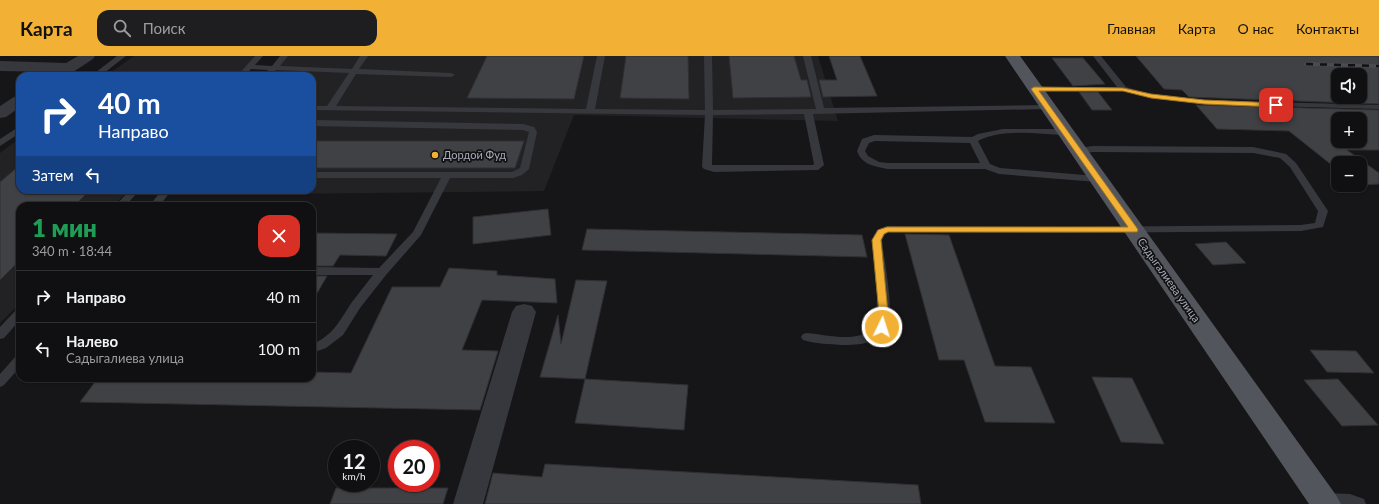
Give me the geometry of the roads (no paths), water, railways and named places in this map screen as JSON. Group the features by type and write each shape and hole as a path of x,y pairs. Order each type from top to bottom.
{"main road":[{"name":"Садыгалиева улица","path":"1012,56 1324,501"}],"street":[{"path":"0,66 63,72 88,56"},
{"path":"0,113 16,103"},
{"path":"468,504 524,312"}],"lane":[{"path":"101,72 122,56"},
{"path":"244,72 259,56"},
{"path":"270,72 284,56"},
{"path":"330,108 364,56"},
{"path":"590,112 601,56"},
{"path":"708,56 709,113 707,167 722,169 815,168 819,165 808,112"},
{"path":"807,56 821,112"},
{"path":"1097,56 1123,90"},
{"path":"249,67 451,75"},
{"path":"1034,89 1123,90 1151,96 1204,102 1379,107"},
{"path":"316,108 709,113 1047,108"},
{"path":"316,123 523,127 531,129 533,132 524,169 513,175 316,175"},
{"path":"0,143 16,132"},
{"path":"1064,132 994,132 979,136 973,140 874,138 865,141 861,151 864,158 877,164 888,166 986,166 999,171 1020,174 1097,178"},
{"path":"973,140 986,166"},
{"path":"807,337 840,340 865,339 882,327 884,313 876,240 881,232 887,229 1134,230 1301,228 1319,225 1323,211 1293,165 1283,156 1253,150 1093,149 1078,151"},
{"path":"316,347 339,332 356,305 382,272 416,234 448,175"},
{"path":"124,202 131,194"},
{"path":"158,202 164,194"},
{"path":"316,271 382,272"},
{"path":"0,335 16,317"},
{"path":"0,382 16,364"},
{"path":"1324,501 1350,500 1359,504"}],"railway":[{"path":"1306,64 1379,66"}],"place":[{"name":"Дордой Фуд","path":"435,155"}]}
